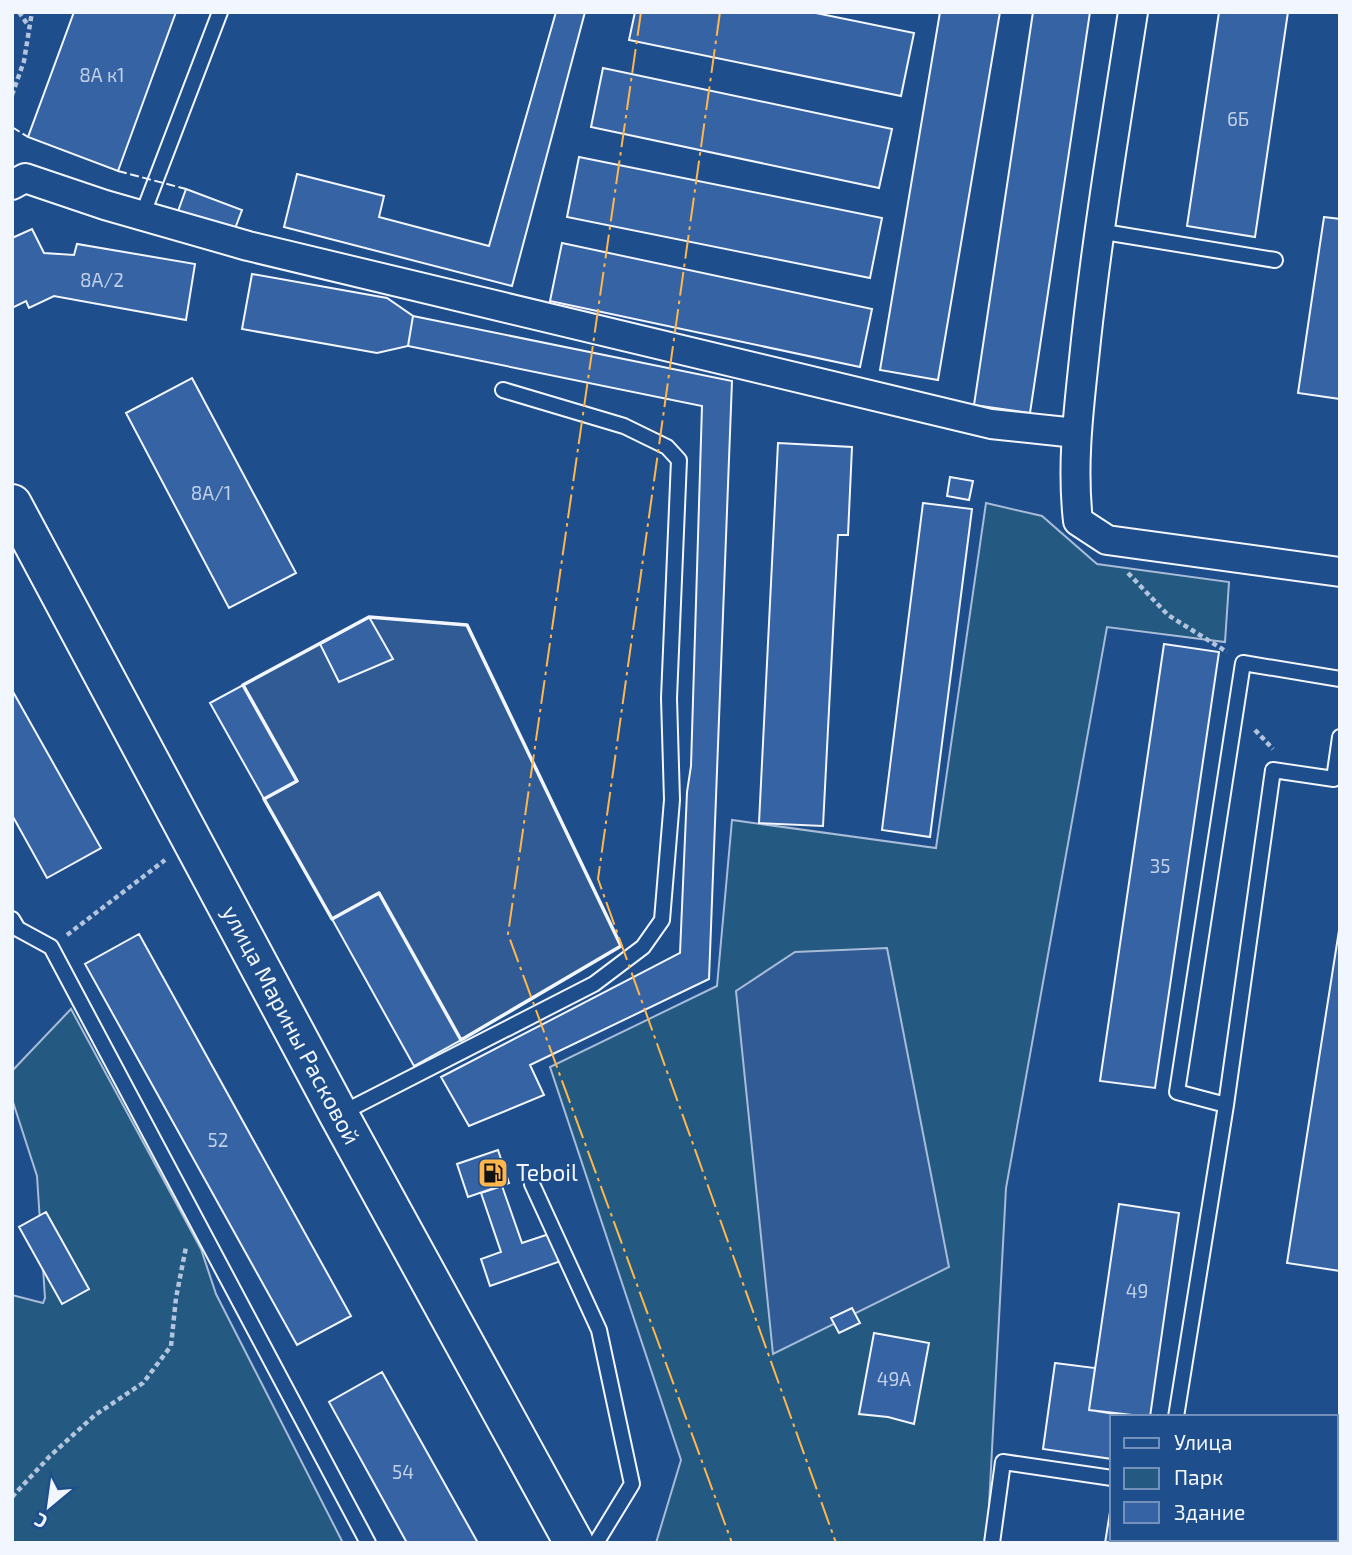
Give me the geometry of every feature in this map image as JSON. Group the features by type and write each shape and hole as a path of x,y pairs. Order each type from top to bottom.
{"main road":[{"name":"улица Марины Расковой","path":"12,504 339,1115 574,1543"}],"street":[{"path":"1133,12 1098,232 1076,433 1078,521 1107,540 1340,572"},
{"path":"12,185 25,178 142,216 261,249 991,424 1076,433"}],"lane":[{"path":"142,216 220,12"},
{"path":"1098,232 1275,260"},
{"path":"339,1115 594,984 643,947 662,920 672,800 669,698 678,460 667,447 624,426 503,390"},
{"path":"1226,1105 1177,1092 1243,663 1340,679"},
{"path":"1176,1415 1226,1105 1273,770 1337,780 1340,737"},
{"path":"12,919 18,929 51,947 368,1543"},
{"path":"532,1184 599,1330 632,1484 596,1543"},
{"path":"992,1543 1003,1462 1110,1478"}],"path":[{"path":"19,12 31,29"},
{"path":"12,95 24,61 32,12"},
{"path":"51,947 169,857"},
{"path":"12,1497 50,1456 95,1415 143,1383 171,1346 176,1298 192,1214"}],"green space":[{"path":"986,503 1042,516 1097,564 1229,582 1225,642 1107,627 1006,1188 987,1543 656,1543 681,1460 550,1067 717,986 732,820 936,848"},
{"path":"71,1009 201,1249 216,1294 343,1543 12,1543 12,1295 43,1303 45,1298 37,1176 12,1099 12,1071"}],"shaded area":[{"path":"369,617 467,625 621,946 461,1040 379,893 332,919 264,799 296,781 243,685"},
{"path":"887,948 949,1267 773,1354 736,991 795,952"}],"building":[{"path":"74,12 176,12 118,171 28,137"},
{"path":"556,12 585,12 512,286 284,227 297,174 384,196 379,217 489,246"},
{"path":"635,12 811,12 914,33 901,96 629,40"},
{"path":"940,12 1000,12 938,380 880,370"},
{"path":"1033,12 1090,12 1030,413 974,405"},
{"path":"1219,12 1288,12 1255,237 1187,226"},
{"path":"603,68 892,129 879,188 591,127"},
{"path":"579,157 882,218 870,278 567,217"},
{"path":"186,189 242,210 233,234 177,214"},
{"path":"1324,217 1340,219 1340,399 1298,393"},
{"path":"32,229 44,253 74,255 77,244 195,264 186,320 54,296 29,308 26,301 12,308 12,238"},
{"path":"562,243 872,309 860,367 550,301"},
{"path":"252,274 387,298 413,316 408,346 377,353 242,329"},
{"path":"413,316 732,381 709,979 530,1065 544,1095 469,1126 441,1077 680,953 687,792 691,766 702,406 408,346"},
{"path":"192,378 296,573 229,608 126,413"},
{"path":"778,443 852,447 848,535 838,535 823,826 759,823"},
{"path":"950,477 973,481 969,500 947,496"},
{"path":"923,503 972,509 930,837 882,830"},
{"path":"369,617 393,659 339,682 320,644"},
{"path":"1164,644 1219,652 1155,1088 1100,1081"},
{"path":"243,685 297,781 264,799 210,703"},
{"path":"12,690 101,848 47,878 12,815"},
{"path":"379,893 461,1040 414,1066 332,919"},
{"path":"1340,924 1340,1271 1287,1263"},
{"path":"139,934 351,1316 297,1345 85,964"},
{"path":"498,1150 509,1183 468,1197 457,1164"},
{"path":"502,1186 522,1243 552,1233 561,1261 490,1286 481,1259 501,1252 481,1193"},
{"path":"1119,1204 1179,1213 1150,1415 1089,1410"},
{"path":"46,1212 89,1289 62,1304 19,1227"},
{"path":"852,1308 860,1323 839,1333 831,1318"},
{"path":"874,1333 929,1343 914,1424 888,1417 859,1414"},
{"path":"1055,1363 1095,1368 1089,1410 1121,1415 1110,1415 1110,1459 1043,1449"},
{"path":"382,1372 478,1543 407,1543 329,1402"},
{"path":"1110,1512 1110,1541 1308,1543 1105,1543"}],"fence":[{"path":"12,127 28,137"},
{"path":"118,171 186,189"}],"wall":[{"path":"369,617 467,625 621,946 461,1040 379,893 332,919 264,799 297,781 243,685 369,617"}],"power":[{"path":"641,12 508,934 732,1543"},
{"path":"720,12 598,879 836,1543"}],"place":[{"name":"Teboil","path":"493,1173"}]}
